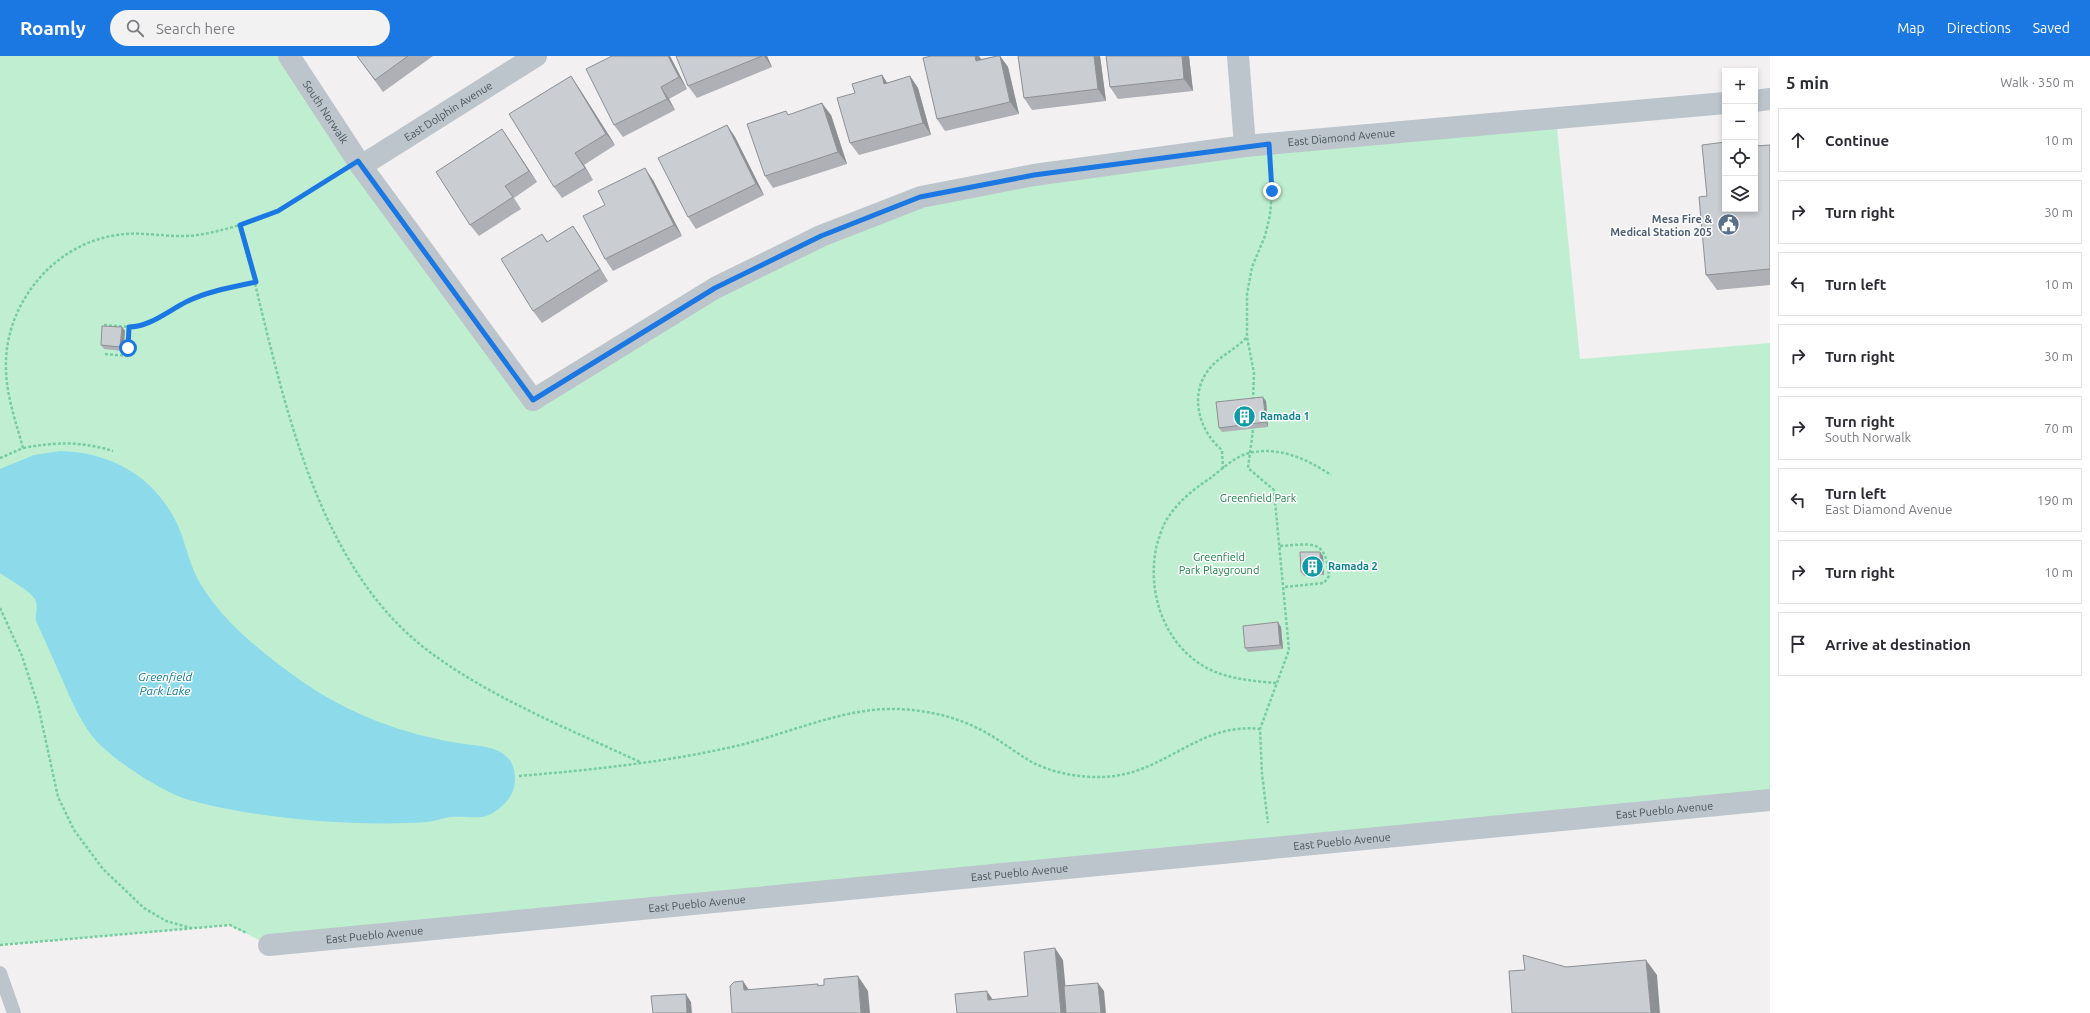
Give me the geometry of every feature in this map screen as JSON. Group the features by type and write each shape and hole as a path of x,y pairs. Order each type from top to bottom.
{"street":[{"name":"South Norwalk","path":"289,56 359,163 533,400"},
{"name":"East Dolphin Avenue","path":"359,163 536,56"},
{"path":"1238,56 1245,146"},
{"path":"1758,100 1770,99"},
{"name":"East Diamond Avenue","path":"533,400 715,288 821,236 920,197 1034,175 1245,146 1722,103"},
{"name":"East Pueblo Avenue","path":"269,945 1770,800"}],"lane":[{"path":"0,973 14,1013"}],"path":[{"path":"1253,400 1254,372 1247,336 1246,305 1248,282 1254,260 1265,236 1270,215 1272,191 1269,144"},
{"path":"23,448 8,391 6,367 8,344 19,306 28,292 46,271 68,254 90,242 116,235 203,235 240,225 278,211 359,163"},
{"path":"240,225 256,282 278,379 305,465 324,510 341,543 373,593 394,620 454,668 494,692 640,762"},
{"path":"104,325 129,327 143,326 176,307 208,294 256,282"},
{"path":"105,354 126,356 129,327"},
{"path":"1223,469 1222,450 1207,435 1202,423 1198,398 1200,384 1209,369 1225,354 1237,347 1247,336"},
{"path":"1253,430 1248,468 1274,490 1289,650 1260,729 1262,774 1268,826"},
{"path":"0,458 23,448 51,443 75,443 112,451"},
{"path":"1276,683 1236,678 1206,668 1182,648 1170,631 1154,595 1154,556 1160,535 1168,516 1184,498 1242,456 1250,453 1270,452 1290,454 1310,461 1331,476"},
{"path":"1280,546 1310,544 1319,547 1325,552 1329,576 1324,583 1284,587"},
{"path":"0,608 22,656 38,705 58,797 74,830 104,869 144,908 166,921 192,928"},
{"path":"519,776 589,770 677,758 729,748 856,712 879,709 923,711 954,718 979,729 1033,763 1049,769 1102,777 1125,775 1152,765 1199,739 1226,730 1244,727 1260,729"},
{"path":"0,945 230,925 269,945"}],"green space":[{"name":"Greenfield Park","path":"0,56 294,56 533,400 715,288 921,197 1556,118 1580,359 1770,343 1770,800 269,945 229,925 0,945"}],"water":[{"name":"Greenfield Park Lake","path":"60,451 99,457 134,473 148,484 161,498 172,515 181,533 194,571 210,598 233,625 260,650 303,682 339,704 377,721 417,734 485,747 504,754 511,762 515,776 513,792 507,800 500,808 486,816 451,817 427,822 339,822 276,817 216,807 189,800 168,792 115,758 98,743 78,714 36,621 37,605 34,598 26,590 0,573 0,469 34,455"}],"building":[{"path":"357,56 408,56 375,80"},
{"path":"612,56 668,56 679,77 661,87 667,99 614,125 586,69"},
{"path":"676,56 762,56 688,86"},
{"path":"931,56 975,56 976,61 1000,56 1010,102 937,119 923,58"},
{"path":"1018,56 1094,56 1098,89 1024,98"},
{"path":"1106,56 1182,56 1184,79 1110,87"},
{"path":"882,75 884,84 910,76 923,123 850,143 837,98 855,93 852,84"},
{"path":"571,76 606,134 575,153 585,168 554,187 509,114"},
{"path":"822,103 838,152 765,176 747,124 786,111 788,115"},
{"path":"727,125 756,184 688,217 658,158"},
{"path":"502,129 529,171 505,186 513,197 470,225 436,172"},
{"path":"1722,142 1722,212 1758,212 1758,146 1770,145 1770,269 1706,275 1699,197 1707,196 1702,145"},
{"path":"645,168 674,225 605,259 583,216 605,205 598,191"},
{"path":"573,226 600,269 533,311 501,259 542,234 547,242"},
{"path":"102,326 122,327 120,347 101,345"},
{"name":"Ramada 1","path":"1263,397 1266,422 1219,428 1216,402"},
{"name":"Ramada 2","path":"1300,552 1320,552 1321,571 1301,572"},
{"path":"1278,622 1280,645 1245,648 1243,626"},
{"path":"1055,948 1061,1013 957,1013 955,994 987,991 988,1000 1028,996 1024,952"},
{"path":"1523,955 1566,967 1646,960 1651,1013 1512,1013 1509,971 1525,970"},
{"path":"858,976 861,1013 732,1013 730,986 734,982 743,981 744,990 818,984 818,986 824,985 824,979"},
{"path":"1098,983 1101,1013 1066,1013 1064,986"},
{"path":"686,994 687,1013 653,1013 651,996"}],"place":[{"name":"Mesa Fire & Medical Station 205","path":"1728,225"},
{"name":"Ramada 1","path":"1244,416"},
{"name":"Ramada 2","path":"1313,566"}],"route":[{"path":"128,348 129,327 143,326 160,315 201,296 256,282 240,225 278,211 358,161 533,400 715,288 821,236 920,197 1034,175 1269,144 1272,191"}],"park label":[{"name":"Greenfield Park Playground","path":"1219,563"}]}
